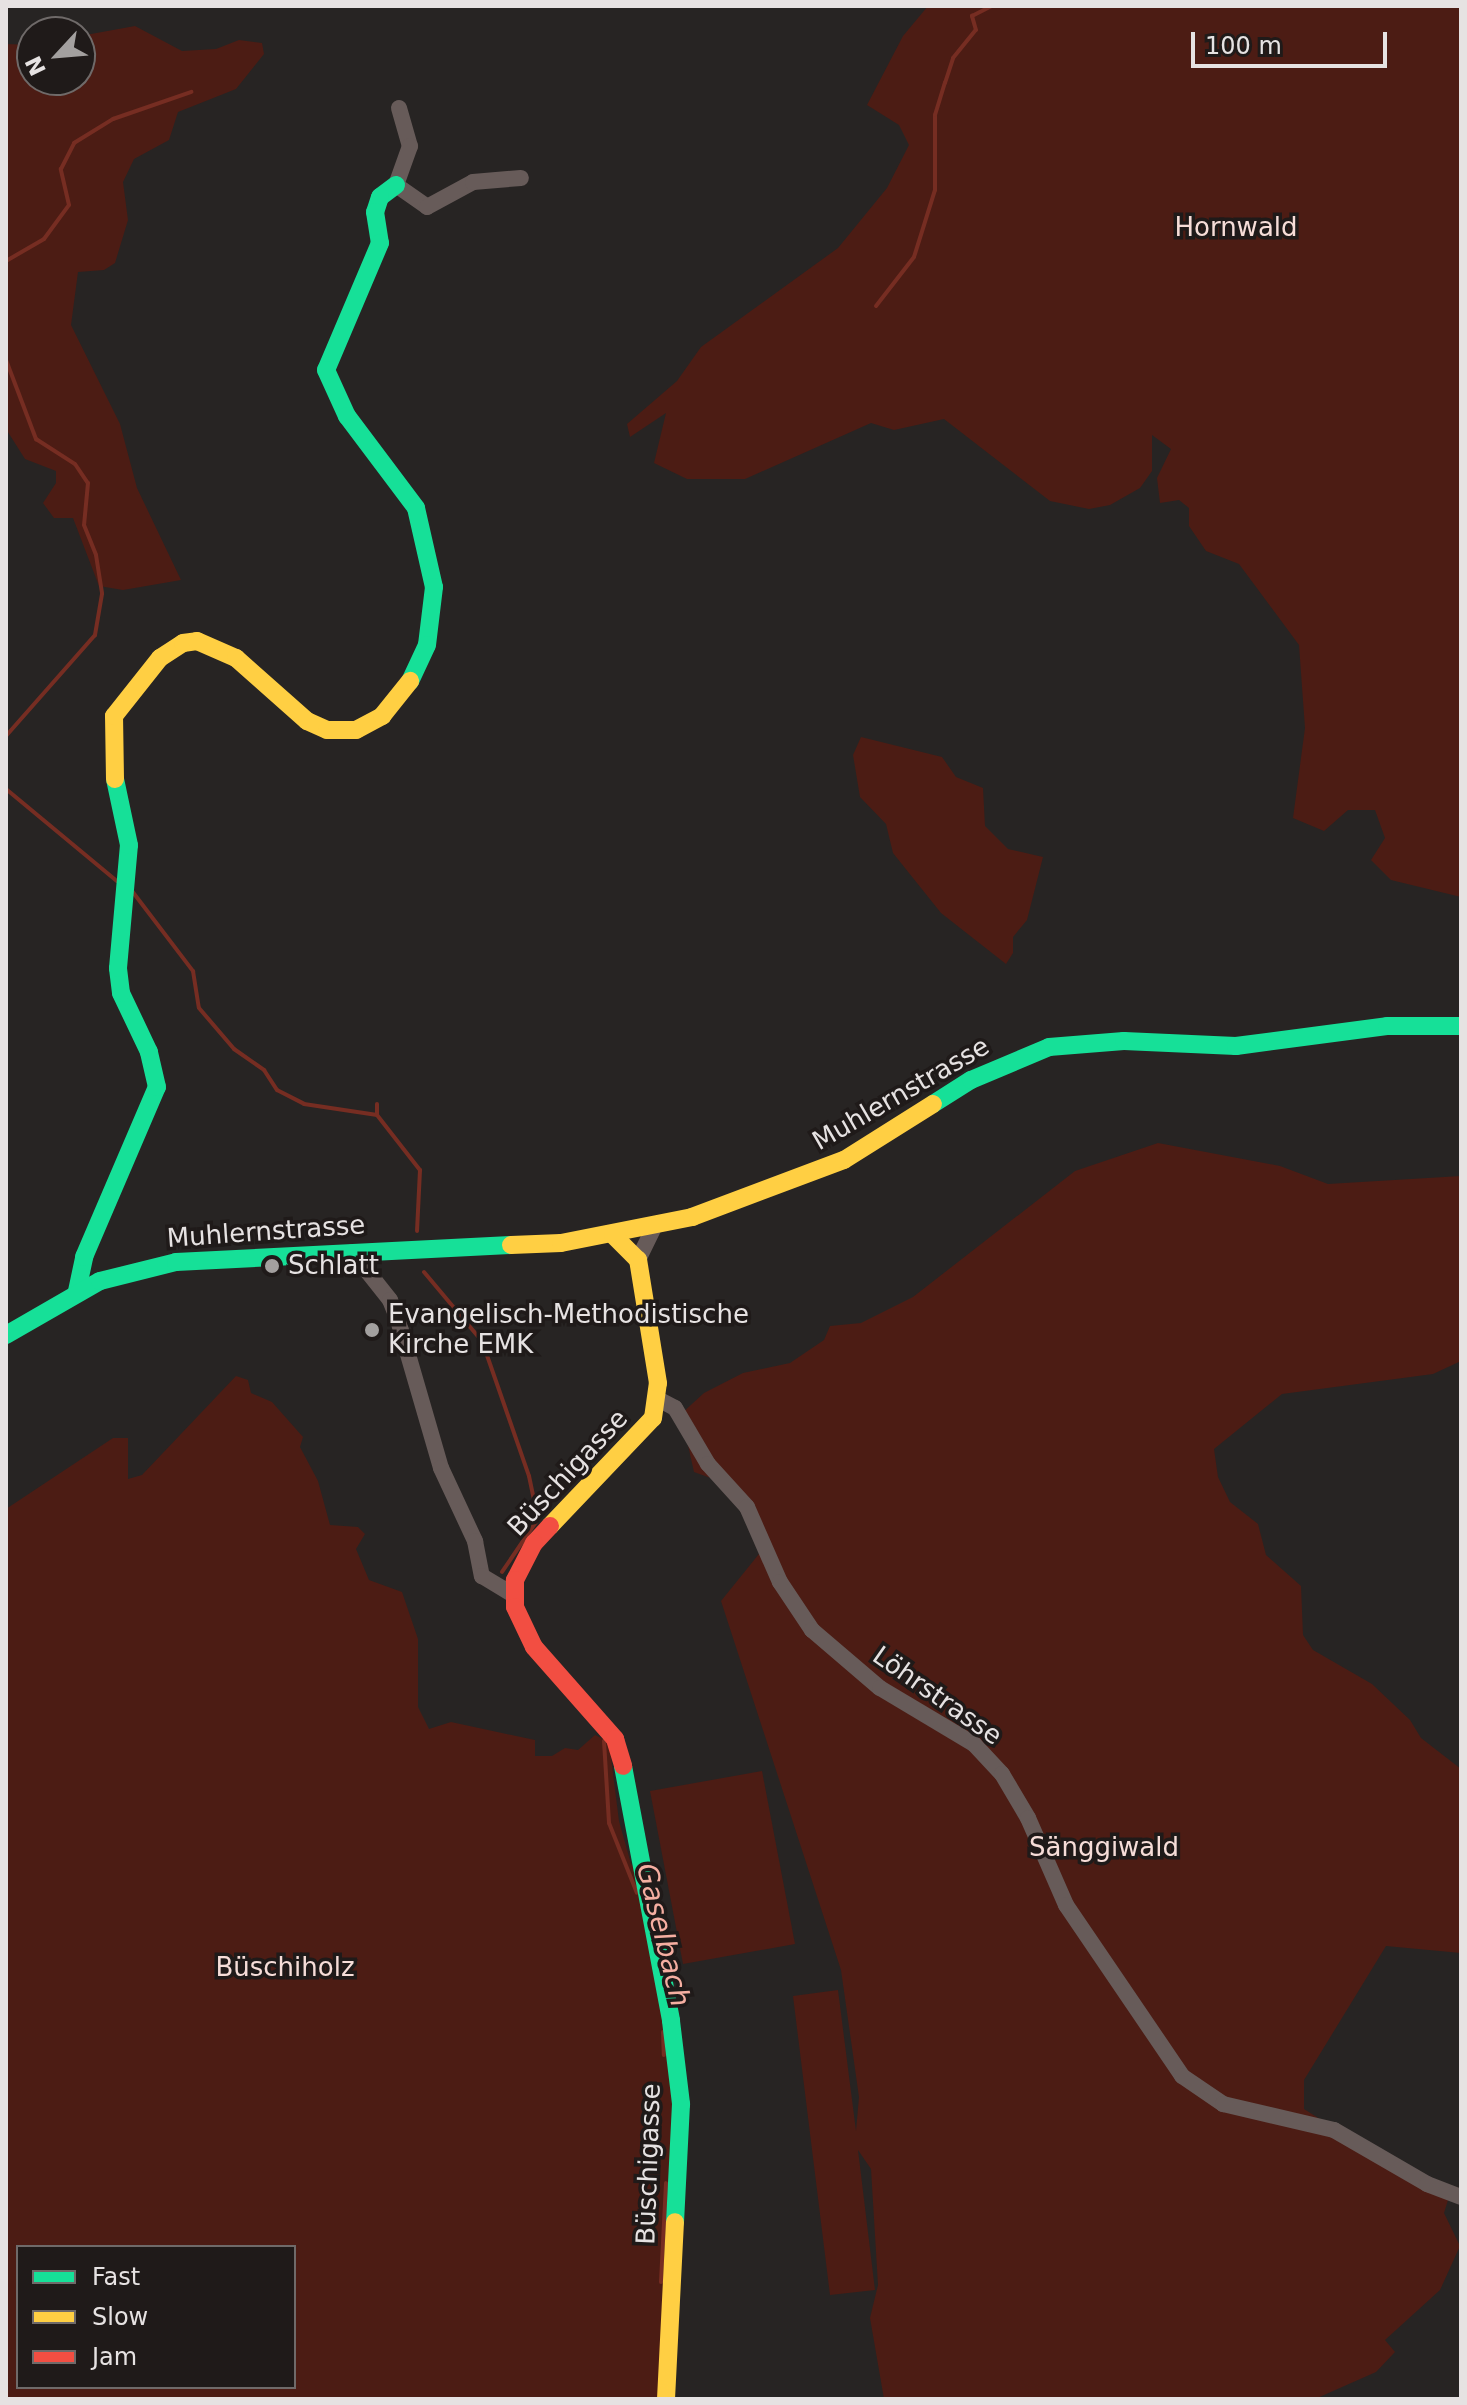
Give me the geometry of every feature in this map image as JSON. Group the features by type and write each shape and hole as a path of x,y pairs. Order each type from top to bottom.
{"street":[{"path":"77,1291 84,1257 157,1087 149,1052 121,993 118,968 129,845 112,766 114,716 160,658 183,643 197,641 236,658 307,721 327,730 356,730 382,716 404,695 427,645 434,587 416,508 347,416 326,370 380,243 375,212 380,197 396,185 410,146 399,108"},
{"path":"396,185 427,207 473,182 521,178"},
{"name":"Muhlernstrasse","path":"6,1335 77,1291 176,1262 539,1245 654,1227 758,1196 844,1160 971,1080 1049,1047 1124,1041 1236,1046 1387,1026 1461,1026"},
{"path":"613,1235 638,1260 654,1227"},
{"path":"352,1252 390,1300 441,1468 475,1541 482,1576 515,1596"},
{"name":"Büschigasse","path":"638,1260 658,1399 640,1437 534,1543 515,1580 515,1596 524,1634 615,1739 631,1801 674,2035 681,2104 666,2399"},
{"name":"Löhrstrasse","path":"658,1399 675,1408 714,1472 747,1507 780,1582 812,1630 869,1680 974,1744 1002,1774 1028,1818 1066,1905 1182,2076 1237,2109 1334,2130 1427,2184 1461,2197"}],"green space":[{"name":"Hornwald","path":"928,6 1461,6 1461,897 1391,880 1371,860 1385,838 1375,810 1348,810 1324,831 1293,818 1305,728 1299,645 1239,564 1206,551 1189,526 1189,508 1179,500 1160,503 1157,478 1171,449 1152,435 1152,471 1140,488 1110,505 1089,509 1050,501 944,419 894,430 871,423 745,479 687,479 654,463 666,413 630,437 627,424 677,381 701,347 838,248 887,188 909,145 899,125 867,105 903,36"},
{"path":"135,26 182,51 216,49 239,40 262,43 264,54 236,89 178,112 169,140 134,159 123,182 128,220 115,263 104,270 78,272 71,325 120,424 137,488 181,580 123,590 99,586 73,518 54,518 43,503 56,483 56,471 25,459 6,429 6,44 16,44 16,96 96,96 96,33"},
{"path":"861,737 942,757 956,777 983,788 985,826 1008,849 1043,857 1027,920 1013,937 1013,953 1006,964 941,913 893,853 886,824 860,797 853,755"},
{"name":"Sänggiwald","path":"1158,1143 1280,1166 1328,1184 1461,1176 1461,1361 1433,1374 1282,1394 1214,1449 1218,1477 1230,1502 1258,1524 1266,1555 1301,1586 1303,1635 1313,1650 1372,1684 1410,1720 1421,1738 1461,1769 1461,1953 1386,1946 1304,2080 1304,2109 1448,2200 1444,2213 1460,2246 1440,2290 1385,2340 1395,2352 1376,2372 1315,2399 884,2399 870,2318 878,2285 871,2169 858,2150 875,2290 830,2295 793,1996 838,1990 856,2131 859,2097 841,1970 721,1601 767,1544 722,1482 694,1472 681,1414 704,1393 743,1373 790,1363 824,1340 830,1326 861,1323 913,1297 1075,1171"},
{"name":"Büschiholz","path":"236,1376 248,1380 251,1393 272,1402 303,1437 300,1447 318,1481 330,1525 358,1527 365,1534 356,1549 369,1580 402,1592 418,1639 418,1707 429,1729 451,1722 535,1740 535,1756 552,1756 565,1748 578,1750 595,1735 609,1742 619,1821 631,1864 645,1881 677,2079 674,2399 6,2399 6,1509 113,1438 128,1438 128,1479 142,1475"},
{"path":"762,1771 795,1944 683,1964 650,1791"}],"waterway":[{"path":"876,306 914,257 935,190 935,115 953,58 976,30 972,16 992,6"},
{"path":"6,261 44,239 69,205 61,169 74,143 113,119 191,92"},
{"name":"Gaselbach","path":"6,360 36,439 75,464 88,483 84,525 96,555 102,594 95,635 6,736"},
{"name":"Gaselbach","path":"6,789 117,881"},
{"name":"Gaselbach","path":"132,891 193,971 199,1008 234,1049 264,1070 277,1090 304,1104 377,1115 420,1170 417,1231"},
{"path":"377,1104 377,1115"},
{"name":"Gaselbach","path":"424,1272 482,1341 529,1476 538,1519 502,1572"},
{"name":"Gaselbach","path":"604,1741 609,1823 637,1893"},
{"name":"Gaselbach","path":"663,2032 664,2055"},
{"name":"Gaselbach","path":"661,2282 666,2183"}],"traffic: fast":[{"path":"396,185 380,197 375,212 380,243 326,370 347,416 416,508 434,587 427,645 410,681"},
{"path":"77,1291 84,1257 157,1087 149,1052 121,993 118,968 129,845 115,779"},
{"path":"933,1104 971,1080 1049,1047 1124,1041 1236,1046 1387,1026 1461,1026"},
{"path":"6,1335 100,1281 176,1262 511,1245"},
{"path":"623,1766 671,2021 681,2104 675,2222"}],"traffic: slow":[{"path":"115,779 114,716 160,658 183,643 197,641 236,658 307,721 327,730 356,730 382,716 410,681"},
{"path":"511,1245 561,1243 692,1217 844,1160 933,1104"},
{"path":"550,1526 653,1418 658,1383 638,1260 613,1235"},
{"path":"666,2399 675,2222"}],"traffic: jam":[{"path":"550,1526 534,1543 515,1580 515,1607 534,1647 615,1739 623,1766"}],"place":[{"name":"Schlatt","path":"272,1266"},
{"name":"Evangelisch-Methodistische Kirche EMK","path":"372,1330"}]}
